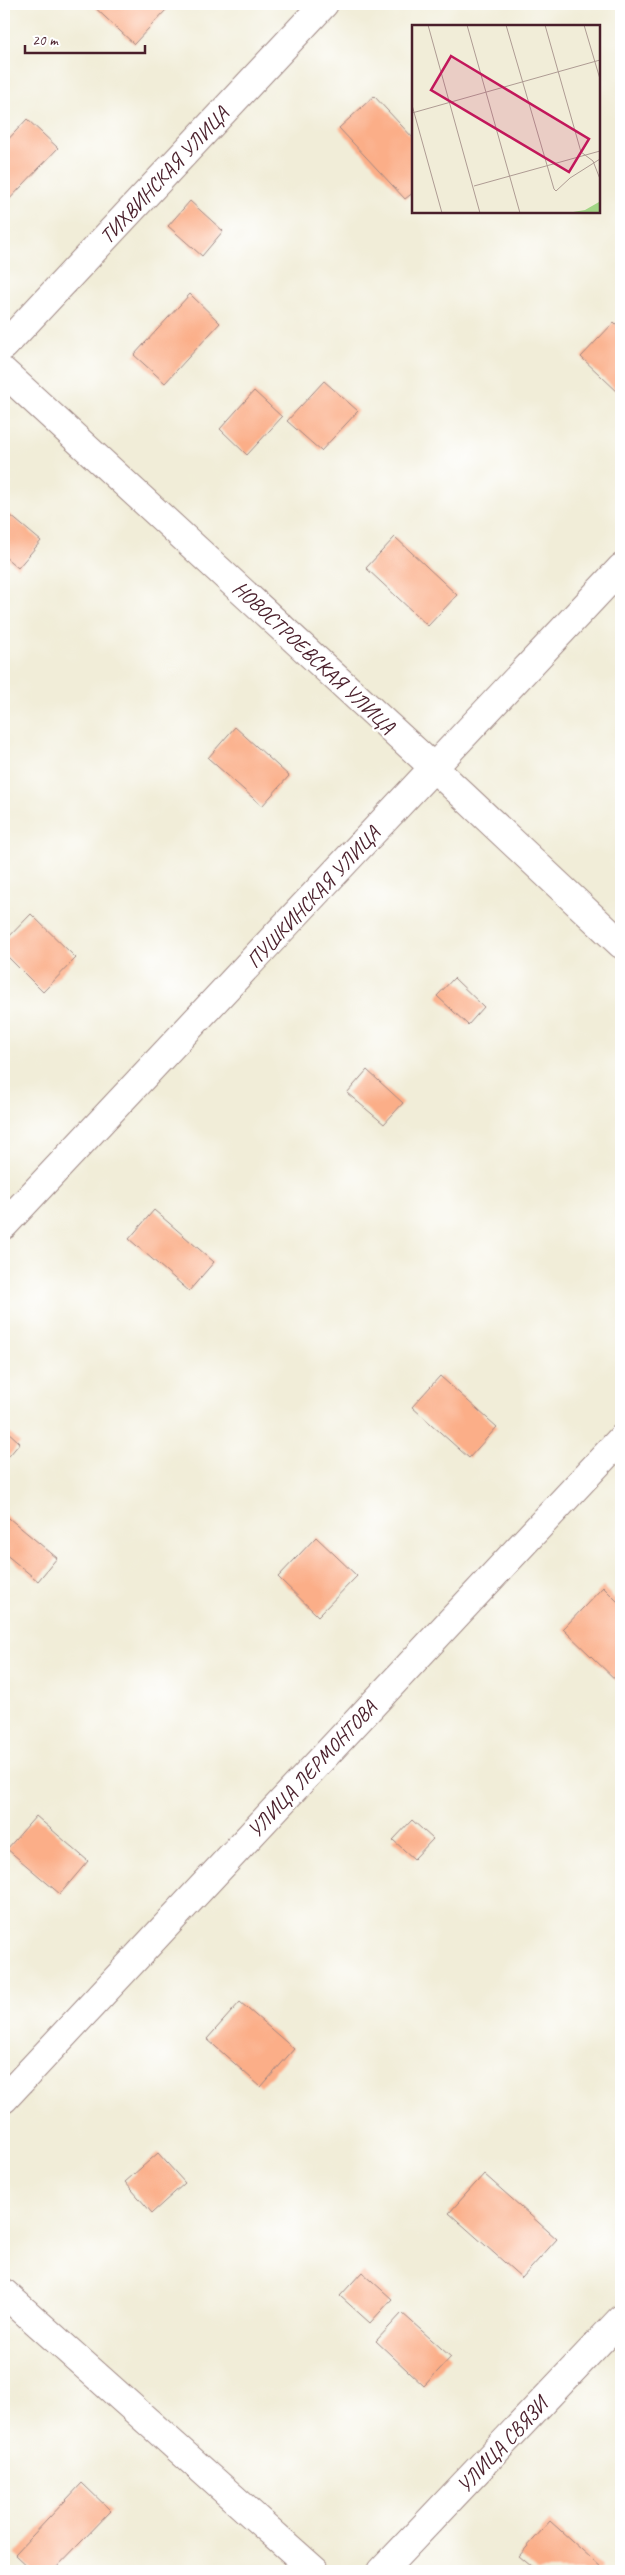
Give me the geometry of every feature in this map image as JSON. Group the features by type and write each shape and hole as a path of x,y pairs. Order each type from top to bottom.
{"street":[{"name":"ТИХВИНСКАЯ УЛИЦА","path":"4,346 324,4"},
{"name":"НОВОСТРОЕВСКАЯ УЛИЦА","path":"4,372 434,768 621,944"},
{"name":"ПУШКИНСКАЯ УЛИЦА","path":"4,1225 621,568"},
{"name":"УЛИЦА ЛЕРМОНТОВА","path":"4,2099 621,1439"},
{"path":"4,2293 314,2571"},
{"name":"УЛИЦА СВЯЗИ","path":"382,2571 621,2319"}],"building":[{"path":"91,4 160,4 166,10 134,44"},
{"path":"374,96 412,137 412,194 405,199 339,128"},
{"path":"27,119 58,148 4,205 4,144"},
{"path":"190,201 223,231 202,256 168,226"},
{"path":"190,294 220,323 165,383 134,355"},
{"path":"614,322 621,329 621,395 581,357"},
{"path":"324,381 358,411 321,451 287,421"},
{"path":"254,391 282,417 247,455 220,429"},
{"path":"4,510 41,541 18,568 4,556"},
{"path":"395,537 457,595 428,626 366,568"},
{"path":"235,727 289,776 262,806 208,758"},
{"path":"31,914 76,958 43,992 4,953 4,942"},
{"path":"454,978 484,1007 468,1025 437,996"},
{"path":"367,1070 403,1103 384,1124 347,1093"},
{"path":"154,1210 214,1262 189,1291 129,1239"},
{"path":"440,1376 497,1427 469,1458 412,1407"},
{"path":"4,1428 20,1443 4,1462"},
{"path":"4,1514 57,1558 38,1581 4,1553"},
{"path":"316,1537 357,1576 318,1616 278,1577"},
{"path":"603,1587 621,1605 621,1685 563,1629"},
{"path":"36,1816 88,1861 60,1894 7,1849"},
{"path":"412,1820 433,1839 414,1859 393,1840"},
{"path":"240,2002 294,2049 261,2087 207,2039"},
{"path":"158,2153 185,2183 152,2213 125,2182"},
{"path":"484,2174 557,2239 522,2278 449,2213"},
{"path":"362,2272 392,2299 370,2323 340,2296"},
{"path":"402,2313 451,2357 424,2386 376,2341"},
{"path":"82,2483 111,2511 53,2571 33,2571 15,2554"},
{"path":"550,2521 602,2568 599,2571 537,2571 519,2556"}]}
